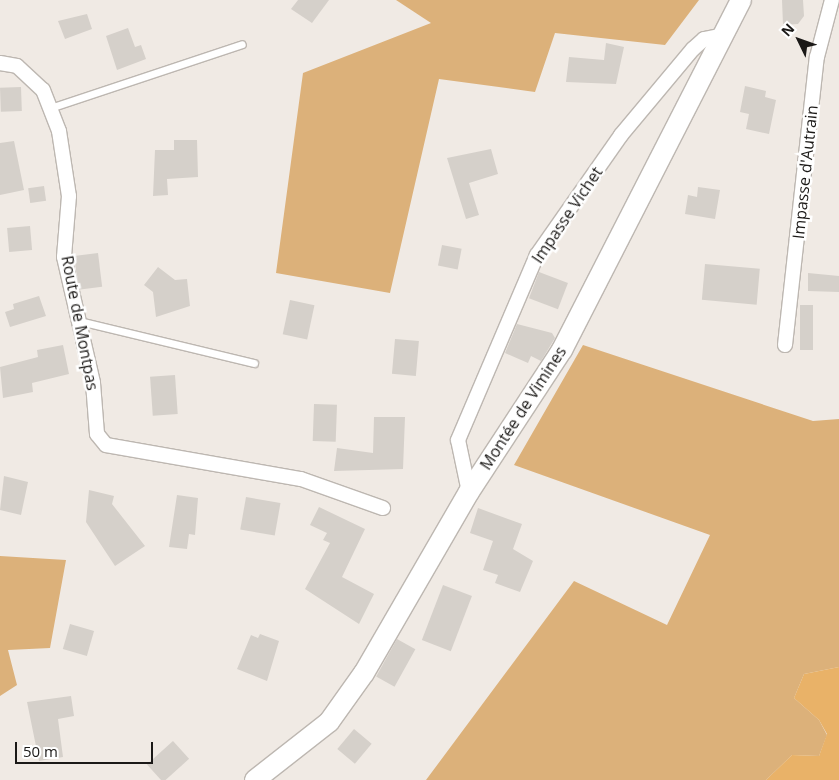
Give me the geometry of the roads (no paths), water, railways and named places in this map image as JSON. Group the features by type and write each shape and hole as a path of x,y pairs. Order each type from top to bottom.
{"street":[{"name":"Montée de Vimines","path":"255,780 309,740 345,704 468,492 562,350 741,0"},
{"name":"Impasse d'Autrain","path":"785,345 817,57 832,0"},
{"name":"Impasse Vichet","path":"468,492 458,440 537,255 621,135 693,48 704,39 724,35"},
{"name":"Route de Montpas","path":"0,63 17,66 43,90 59,131 69,196 64,257 93,383 97,434 106,445 176,453 301,479 383,508"}],"lane":[{"path":"50,108 242,44"},
{"path":"78,321 254,363"}]}
